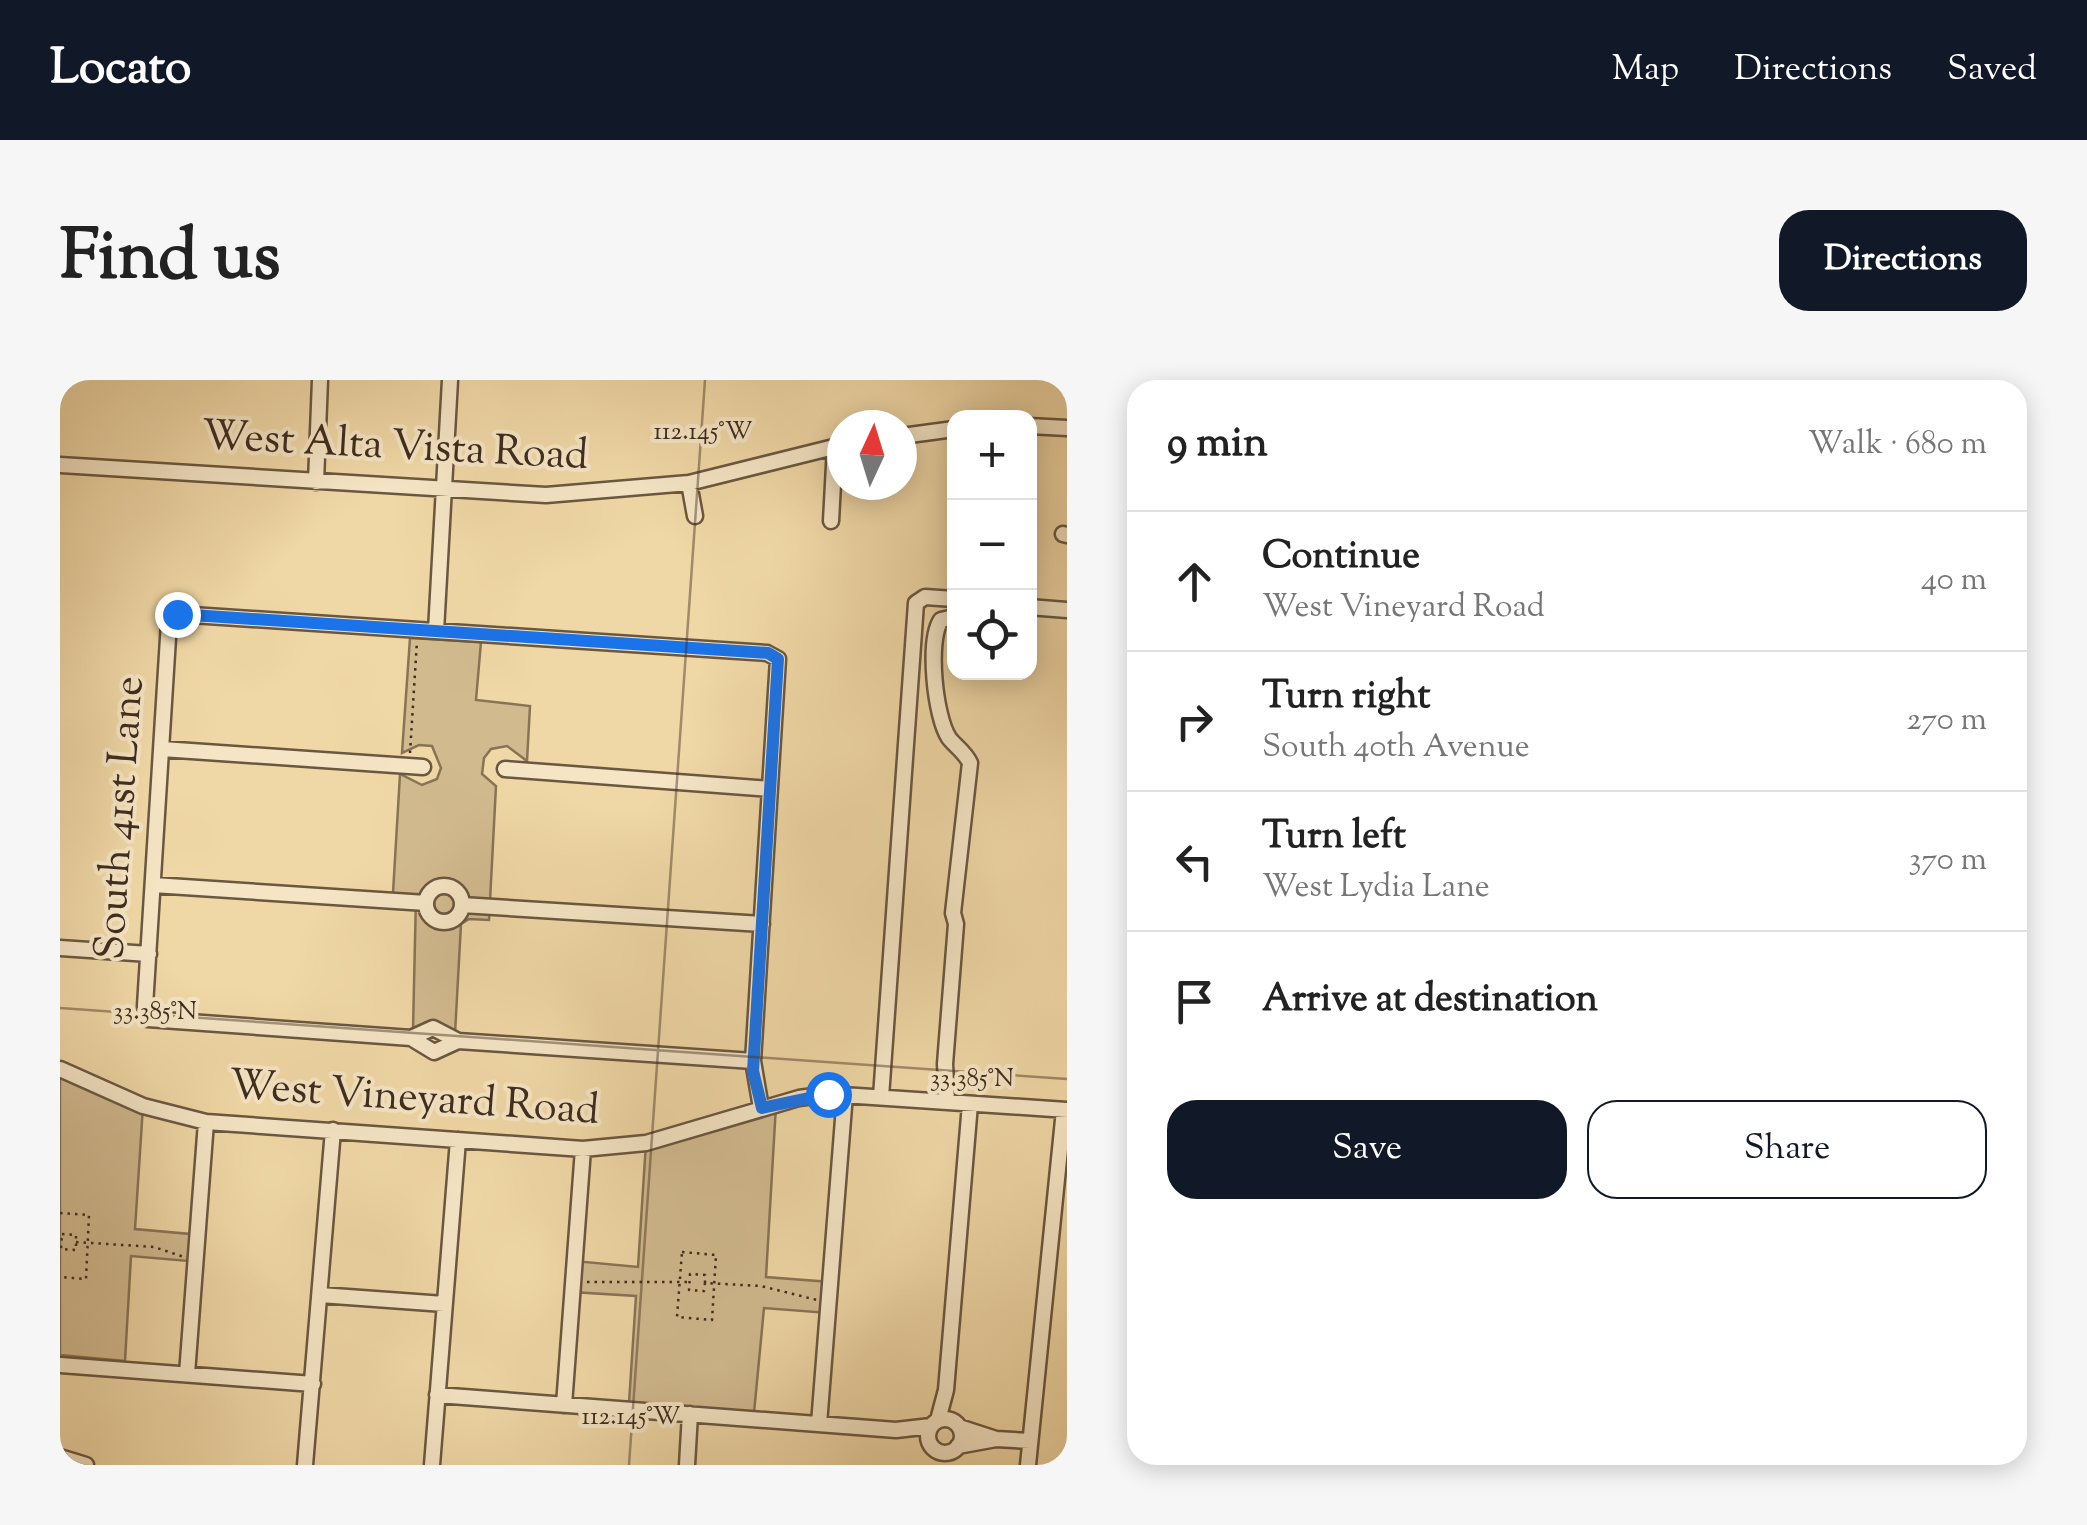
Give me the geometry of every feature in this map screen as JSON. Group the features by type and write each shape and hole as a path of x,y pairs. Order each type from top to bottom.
{"street":[{"path":"316,482 320,380"},
{"path":"436,630 450,380"},
{"path":"1037,426 1067,428"},
{"path":"917,434 947,430"},
{"name":"West Alta Vista Road","path":"60,465 546,495 689,483 827,449"},
{"path":"689,483 695,516"},
{"path":"831,521 833,500"},
{"path":"881,1097 916,603 925,597 947,599"},
{"path":"1037,608 1067,610"},
{"name":"South 41st Lane","path":"411,1038 148,1019 169,622 177,614 417,630"},
{"path":"947,619 941,620 933,642 944,726 970,762 952,913 956,924 947,1102"},
{"path":"417,630 768,653 778,659 753,1061 762,1108"},
{"path":"162,749 416,767"},
{"path":"504,769 770,789"},
{"path":"153,885 426,903"},
{"path":"445,885 454,888 462,904 452,920 443,922 428,912 426,903 429,894 445,885"},
{"path":"462,904 762,924"},
{"path":"60,948 149,954"},
{"path":"411,1038 433,1028 458,1041 753,1061"},
{"path":"411,1038 432,1052 458,1041"},
{"name":"West Vineyard Road","path":"60,1069 143,1106 206,1122 583,1150 646,1143 812,1096 845,1094 1065,1110"},
{"path":"818,1424 845,1094"},
{"path":"934,1453 934,1423 946,1390 970,1104"},
{"path":"1028,1465 1061,1212 1065,1110"},
{"path":"187,1374 206,1122"},
{"path":"305,1465 333,1130"},
{"path":"432,1465 458,1140"},
{"path":"564,1405 583,1150"},
{"path":"320,1294 444,1304"},
{"path":"60,1364 313,1384"},
{"path":"946,1390 957,1424 952,1454"},
{"path":"437,1395 896,1430 934,1423 957,1424 996,1438 1030,1441"},
{"path":"687,1465 690,1414"},
{"path":"896,1430 934,1453 952,1454 996,1438"},
{"path":"60,1461 86,1465"}],"path":[{"path":"416,767 417,630"},
{"path":"60,1213 89,1215 86,1278 60,1277"},
{"path":"61,1242 62,1234 76,1235 76,1242 154,1248 166,1254 196,1257"},
{"path":"682,1252 716,1255 712,1320 677,1317 679,1282 682,1252"},
{"path":"690,1274 705,1275 704,1284 704,1291 689,1290 690,1274"},
{"path":"573,1281 690,1282"},
{"path":"704,1284 761,1286 829,1301"}],"shaded area":[{"path":"410,638 481,642 476,700 530,706 527,761 507,746 491,749 484,758 482,774 496,786 489,920 469,919 461,924 455,1034 425,1023 413,1030 416,896 393,893 400,774 422,785 437,779 441,768 432,746 419,745 402,753"},
{"path":"60,1069 143,1106 135,1229 190,1234 188,1261 131,1256 125,1361 60,1355"},
{"path":"776,1105 766,1277 830,1282 828,1313 764,1308 754,1413 629,1403 636,1296 572,1292 575,1261 638,1267 646,1143"}],"route":[{"path":"177,614 768,653 778,659 753,1071 762,1108 828,1094"}]}
